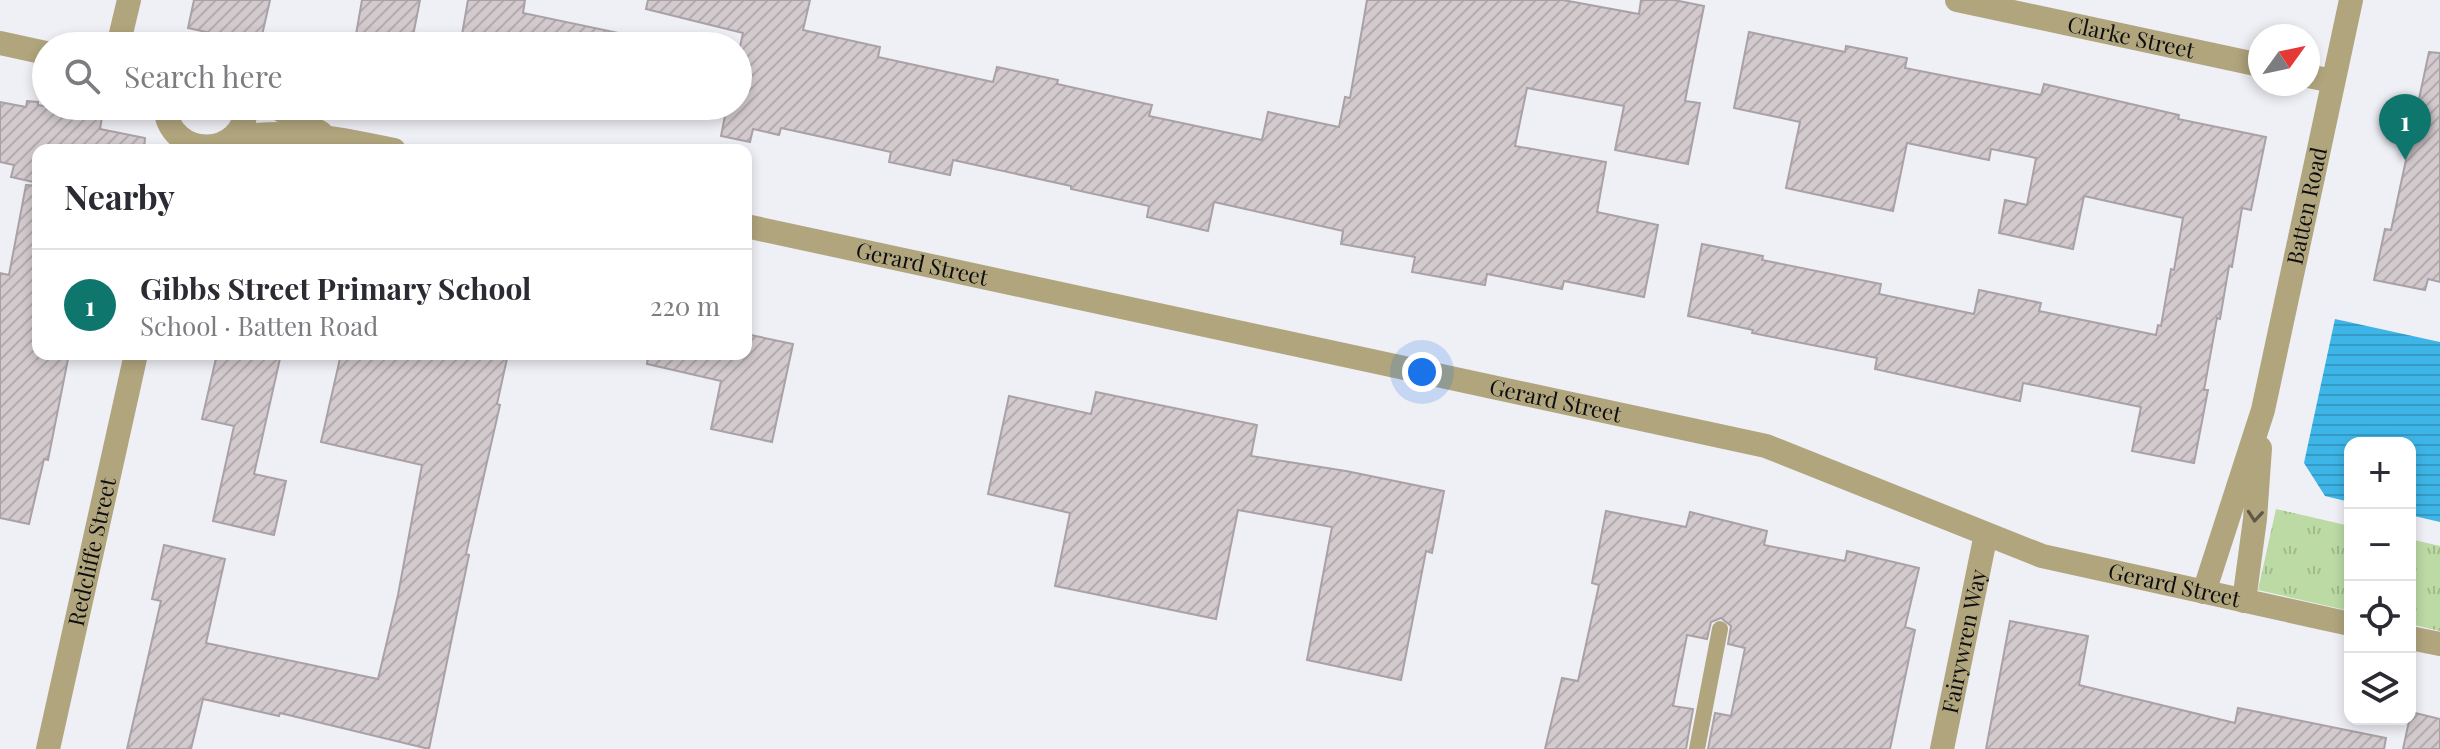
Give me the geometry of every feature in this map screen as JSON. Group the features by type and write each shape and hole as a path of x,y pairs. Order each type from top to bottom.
{"street":[{"path":"121,32 129,0"},
{"name":"Clarke Street","path":"1957,0 2248,62"},
{"name":"Batten Road","path":"2204,592 2263,410 2351,0"},
{"path":"0,43 32,50"},
{"path":"2320,78 2333,81"},
{"path":"167,120 190,144"},
{"path":"220,144 241,127 243,120"},
{"path":"298,120 323,134"},
{"path":"222,144 253,134 323,134 367,144"},
{"name":"Gerard Street","path":"752,227 1766,446 2042,556 2344,623"},
{"name":"Redcliffe Street","path":"48,749 135,360"},
{"name":"Batten Road","path":"2244,601 2255,519 2263,410"},
{"name":"Fairywren Way","path":"1942,749 1986,534"},
{"path":"2416,639 2440,644"}],"lane":[{"path":"1697,749 1720,629"}],"green space":[{"path":"2276,509 2344,525 2344,610 2258,590"},
{"path":"2416,540 2440,546 2440,631 2416,625"}],"water":[{"path":"2335,319 2440,342 2440,522 2416,516 2416,437 2344,437 2344,501 2325,496 2304,463"}],"building":[{"path":"194,0 270,0 263,32 206,32 188,28"},
{"path":"362,0 420,0 414,32 356,32"},
{"path":"468,0 525,0 523,13 614,32 462,32"},
{"path":"648,0 810,0 803,30 880,47 878,57 993,82 997,67 1058,80 1057,84 1152,105 1149,116 1262,140 1268,112 1339,127 1345,97 1350,98 1367,0 1563,0 1639,14 1641,0 1674,0 1704,6 1685,101 1700,103 1688,164 1615,150 1624,106 1527,88 1515,146 1606,162 1597,212 1658,225 1644,297 1564,281 1562,289 1487,274 1485,285 1412,272 1415,257 1341,244 1343,231 1214,202 1208,231 1147,217 1149,206 953,160 950,175 889,162 891,152 781,128 779,135 753,129 750,142 721,136 724,120 752,120 752,32 739,32 646,9"},
{"path":"1749,32 1845,52 1846,46 1907,58 1905,68 2041,95 2044,84 2179,115 2178,119 2266,137 2251,210 2242,208 2232,267 2229,266 2220,319 2217,318 2194,463 2132,451 2141,407 2023,383 2020,401 1875,369 1877,358 1752,333 1753,330 1688,316 1702,244 1763,256 1762,260 1881,284 1879,294 1974,314 1979,290 2041,303 2039,311 2156,335 2158,325 2161,326 2171,269 2174,270 2183,218 2084,196 2073,249 1999,233 2005,200 2027,205 2036,158 1991,149 1989,160 1907,143 1893,211 1786,188 1800,122 1734,108"},
{"path":"2429,52 2440,53 2440,282 2428,279 2425,290 2374,280 2385,229 2391,230"},
{"path":"27,101 32,101 32,120 102,120 100,129 145,138 144,144 32,144 32,182 11,177 14,165 0,162 0,102 26,107"},
{"path":"26,185 32,186 32,360 68,360 48,460 44,459 29,524 0,518 0,273 9,275"},
{"path":"752,335 793,344 772,442 711,429 721,381 647,364 647,360 752,360"},
{"path":"216,360 280,360 254,474 286,481 274,535 213,521 234,426 202,419"},
{"path":"340,360 507,360 429,749 280,713 279,716 203,699 191,749 127,749 161,601 152,599 164,545 225,559 206,643 378,679 398,595 422,465 321,442"},
{"path":"1096,392 1257,425 1251,456 1444,491 1432,553 1426,551 1401,680 1307,660 1332,527 1238,510 1216,619 1055,586 1070,513 988,494 1009,396 1091,414"},
{"path":"1606,511 1686,527 1690,512 1767,531 1764,545 1845,561 1847,551 1919,568 1905,627 1915,630 1890,749 1708,749 1715,713 1731,716 1745,648 1728,644 1731,626 1721,618 1711,622 1707,639 1687,635 1673,706 1693,709 1686,749 1545,749 1562,678 1578,681 1599,585 1592,583"},
{"path":"2010,621 2088,636 2079,685 2235,723 2238,708 2386,738 2384,749 1986,749"},
{"path":"2416,713 2440,719 2440,749 2403,749 2408,725 2416,725"}],"place":[{"name":"Gibbs Street Primary School","path":"2405,160"}]}
